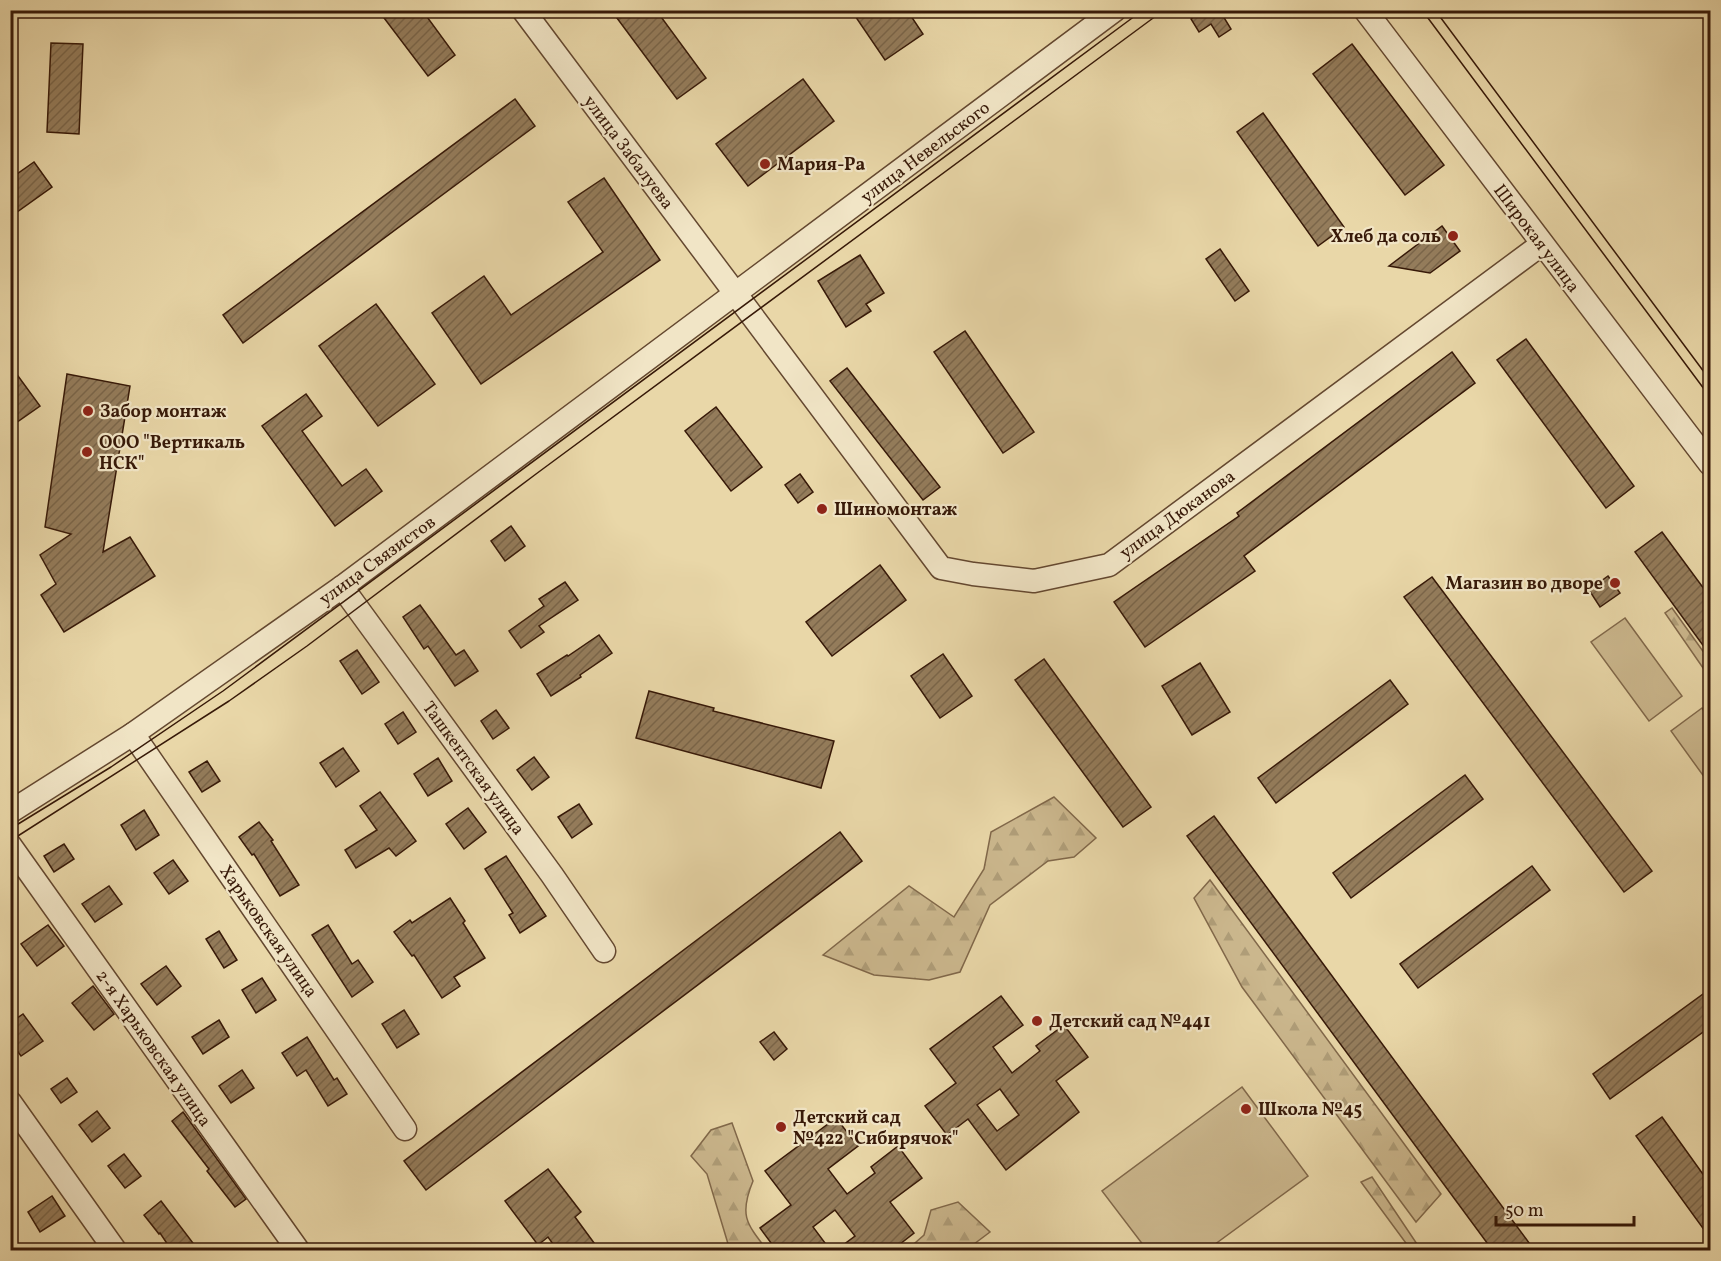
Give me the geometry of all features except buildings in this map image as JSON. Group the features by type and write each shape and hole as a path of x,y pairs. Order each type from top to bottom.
{"street":[{"name":"улица Забалуева","path":"523,10 735,294"},
{"name":"улица Невельского","path":"735,294 1115,10"},
{"name":"Широкая улица","path":"1365,10 1710,464"},
{"name":"улица Дюканова","path":"735,294 941,568 1034,581 1109,565 1542,244"},
{"name":"улица Связистов","path":"10,812 133,734 342,587 735,294"},
{"name":"Ташкентская улица","path":"342,587 552,875 604,951"},
{"name":"Харьковская улица","path":"133,734 405,1129"},
{"name":"2-я Харьковская улица","path":"10,844 298,1251"},
{"path":"10,1102 115,1251"}],"green space":[{"path":"1672,608 1710,661 1710,678 1665,613"},
{"path":"1625,618 1682,696 1649,721 1591,642"},
{"path":"1702,708 1710,720 1710,785 1671,731"},
{"path":"1054,797 1096,838 1074,857 1048,861 990,905 960,972 929,980 874,975 823,955 909,886 954,917 984,869 991,832"},
{"path":"1210,880 1441,1194 1416,1222 1242,987 1194,898"},
{"path":"1242,1087 1308,1176 1207,1250 1147,1250 1102,1191"},
{"path":"732,1123 753,1181 746,1202 747,1218 754,1233 767,1250 732,1250 729,1247 707,1174 691,1156 711,1130"},
{"path":"1372,1177 1421,1250 1411,1250 1361,1182"},
{"path":"958,1202 990,1232 966,1250 907,1250 924,1235 931,1210"}],"tram line":[{"path":"10,829 111,767 223,691 1143,10"},
{"path":"10,841 229,701 307,646 1164,10"},
{"path":"1422,10 1710,397"},
{"path":"1435,10 1710,380"}],"place":[{"name":"Мария-Ра","path":"765,164"},
{"name":"Хлеб да соль","path":"1453,236"},
{"name":"Забор монтаж","path":"88,411"},
{"name":"ООО \"Вертикаль НСК\"","path":"87,452"},
{"name":"Шиномонтаж","path":"822,509"},
{"name":"Магазин во дворе","path":"1615,583"},
{"name":"Детский сад №441","path":"1037,1021"},
{"name":"Школа №45","path":"1246,1109"},
{"name":"Детский сад №422 \"Сибирячок\"","path":"781,1127"}]}
